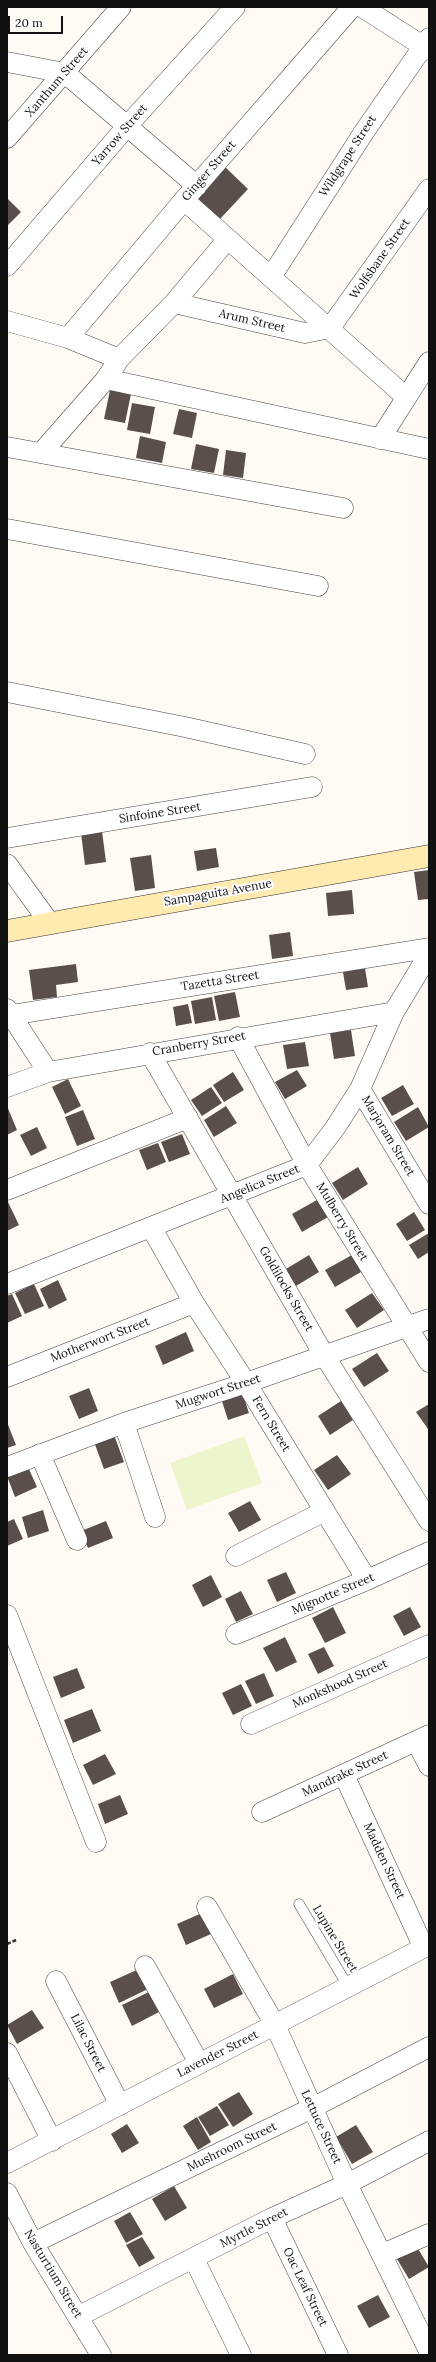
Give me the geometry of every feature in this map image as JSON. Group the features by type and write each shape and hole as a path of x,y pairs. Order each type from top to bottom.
{"main road":[{"name":"Sampaguita Avenue","path":"7,930 429,856"}],"street":[{"name":"Xanthum Street","path":"7,138 121,7"},
{"name":"Yarrow Street","path":"7,266 128,125 235,7"},
{"name":"Ginger Street","path":"68,338 352,7"},
{"path":"362,7 427,45"},
{"name":"Wildgrape Street","path":"271,277 364,132 427,45"},
{"path":"7,62 65,73 128,125 191,193 227,240 330,328 406,397"},
{"name":"Wolfsbane Street","path":"330,328 429,189"},
{"path":"42,452 106,379 119,359 174,303 227,240"},
{"name":"Arum Street","path":"174,303 305,333 330,328"},
{"path":"7,321 68,338 119,359"},
{"path":"380,439 429,362"},
{"path":"106,379 429,449"},
{"path":"7,446 343,508"},
{"path":"7,529 318,586"},
{"path":"7,692 185,727 305,754"},
{"name":"Sinfoine Street","path":"7,838 312,787"},
{"path":"7,864 49,922"},
{"name":"Tazetta Street","path":"9,1012 429,948"},
{"name":"Angelica Street","path":"8,1282 307,1165 335,1128 360,1089 394,1012 429,954"},
{"path":"9,1012 48,1072"},
{"name":"Cranberry Street","path":"7,1087 48,1072 238,1037 394,1012"},
{"name":"Mulberry Street","path":"238,1037 307,1165 429,1362"},
{"name":"Goldilocks Street","path":"150,1053 231,1196 324,1355 429,1521"},
{"name":"Marjoram Street","path":"360,1089 429,1204"},
{"path":"7,1190 188,1118"},
{"name":"Fern Street","path":"151,1227 194,1303 246,1383 367,1580"},
{"name":"Motherwort Street","path":"7,1377 194,1303"},
{"name":"Mugwort Street","path":"7,1467 124,1423 246,1383 324,1355 407,1328 429,1319"},
{"path":"124,1423 156,1517"},
{"path":"40,1454 76,1540"},
{"path":"236,1556 324,1511"},
{"name":"Mignotte Street","path":"236,1634 367,1580 429,1552"},
{"path":"7,1615 14,1659 96,1842"},
{"name":"Monkshood Street","path":"251,1724 429,1645"},
{"path":"423,1738 429,1766"},
{"name":"Mandrake Street","path":"262,1812 423,1738"},
{"name":"Madden Street","path":"344,1775 427,1947"},
{"name":"Lettuce Street","path":"207,1907 275,2025 347,2184 383,2254 429,2351"},
{"name":"Lavender Street","path":"7,2163 427,1947"},
{"path":"145,1966 199,2063"},
{"name":"Lilac Street","path":"56,1981 120,2105"},
{"name":"Mushroom Street","path":"33,2243 312,2108 429,2047"},
{"path":"7,2053 52,2141"},
{"name":"Myrtle Street","path":"79,2316 194,2259 272,2218 347,2184 429,2141"},
{"name":"Nasturtium Street","path":"7,2193 33,2243 79,2316 101,2355"},
{"name":"Oac Leaf Street","path":"272,2218 338,2355"},
{"path":"383,2254 429,2234"},
{"path":"194,2259 241,2355"}],"lane":[{"name":"Lupine Street","path":"299,1904 349,1988"}],"path":[{"path":"7,1944 16,1940"}],"green space":[{"path":"244,1436 262,1483 187,1510 170,1463"}],"building":[{"path":"224,166 248,189 220,219 196,197"},
{"path":"7,198 21,212 7,226"},
{"path":"110,390 131,394 125,423 104,419"},
{"path":"132,403 155,407 150,434 127,430"},
{"path":"179,409 197,413 192,438 173,434"},
{"path":"140,436 166,442 162,463 136,458"},
{"path":"196,444 219,449 214,473 191,469"},
{"path":"226,450 246,453 243,478 223,475"},
{"path":"102,831 106,862 85,865 81,833"},
{"path":"216,848 219,867 197,871 194,851"},
{"path":"151,855 155,888 135,891 130,858"},
{"path":"429,870 429,899 418,900 414,872"},
{"path":"352,890 354,914 328,916 326,893"},
{"path":"290,932 293,956 272,959 269,935"},
{"path":"76,964 78,982 56,985 57,997 33,1000 29,970"},
{"path":"365,968 368,987 346,990 343,972"},
{"path":"235,992 240,1017 219,1021 214,996"},
{"path":"212,997 216,1020 195,1024 191,1001"},
{"path":"188,1004 192,1023 176,1026 173,1007"},
{"path":"351,1030 355,1056 334,1059 330,1033"},
{"path":"305,1042 309,1066 287,1069 283,1045"},
{"path":"297,1070 307,1086 285,1099 275,1082"},
{"path":"233,1072 244,1090 224,1102 213,1085"},
{"path":"68,1079 81,1106 65,1114 52,1087"},
{"path":"403,1085 414,1104 392,1116 381,1098"},
{"path":"211,1087 222,1103 202,1116 191,1100"},
{"path":"7,1106 17,1130 7,1135"},
{"path":"226,1106 237,1123 214,1137 204,1120"},
{"path":"418,1107 429,1127 406,1141 394,1122"},
{"path":"83,1110 95,1139 77,1146 65,1117"},
{"path":"37,1127 47,1148 31,1156 20,1135"},
{"path":"182,1134 190,1154 169,1162 161,1142"},
{"path":"158,1143 166,1162 147,1170 139,1150"},
{"path":"358,1167 368,1184 343,1200 332,1183"},
{"path":"7,1200 19,1225 7,1231"},
{"path":"317,1200 328,1217 302,1232 292,1214"},
{"path":"414,1212 425,1230 407,1241 396,1224"},
{"path":"429,1233 429,1252 418,1259 409,1245"},
{"path":"309,1255 319,1272 296,1286 286,1269"},
{"path":"352,1255 361,1272 335,1287 325,1270"},
{"path":"58,1280 67,1300 49,1309 40,1289"},
{"path":"34,1284 44,1306 25,1314 15,1293"},
{"path":"372,1293 384,1310 357,1328 345,1310"},
{"path":"12,1294 22,1316 7,1323 7,1296"},
{"path":"186,1332 194,1351 163,1365 155,1346"},
{"path":"377,1353 389,1371 364,1387 352,1369"},
{"path":"89,1388 98,1411 79,1419 69,1396"},
{"path":"241,1389 249,1413 228,1420 220,1395"},
{"path":"341,1401 353,1420 330,1435 318,1416"},
{"path":"429,1404 429,1428 428,1429 416,1412"},
{"path":"7,1422 16,1445 7,1448"},
{"path":"113,1432 124,1462 104,1469 93,1439"},
{"path":"337,1455 351,1474 328,1490 314,1470"},
{"path":"28,1467 37,1487 15,1497 7,1476"},
{"path":"250,1501 261,1520 239,1532 228,1513"},
{"path":"43,1510 49,1531 28,1538 22,1517"},
{"path":"14,1519 23,1539 7,1546 7,1522"},
{"path":"106,1521 113,1538 88,1548 81,1531"},
{"path":"286,1572 296,1593 277,1602 267,1580"},
{"path":"211,1575 222,1597 203,1607 192,1585"},
{"path":"241,1591 253,1614 236,1622 225,1599"},
{"path":"333,1607 346,1633 325,1643 312,1618"},
{"path":"410,1607 421,1627 404,1636 393,1616"},
{"path":"285,1637 297,1662 276,1672 263,1648"},
{"path":"324,1647 334,1666 318,1674 308,1654"},
{"path":"77,1668 85,1688 61,1698 53,1677"},
{"path":"264,1673 274,1696 256,1704 245,1681"},
{"path":"241,1684 252,1706 233,1715 222,1693"},
{"path":"92,1709 101,1731 73,1743 64,1720"},
{"path":"105,1754 116,1774 93,1785 83,1765"},
{"path":"120,1795 128,1814 105,1824 98,1804"},
{"path":"202,1913 211,1934 186,1945 177,1924"},
{"path":"139,1969 148,1989 119,2003 110,1982"},
{"path":"233,1974 243,1994 214,2008 204,1989"},
{"path":"151,1991 161,2011 132,2026 122,2005"},
{"path":"32,2010 44,2028 17,2044 7,2025"},
{"path":"239,2092 253,2114 233,2127 218,2104"},
{"path":"217,2106 229,2125 210,2136 198,2117"},
{"path":"197,2117 211,2142 198,2150 183,2126"},
{"path":"127,2124 139,2143 122,2153 111,2134"},
{"path":"356,2125 373,2152 352,2164 336,2137"},
{"path":"174,2186 187,2208 165,2221 152,2199"},
{"path":"130,2212 143,2234 126,2243 114,2221"},
{"path":"142,2237 155,2258 139,2267 126,2245"},
{"path":"417,2247 429,2267 409,2279 397,2259"},
{"path":"378,2295 390,2317 369,2328 357,2306"}]}
